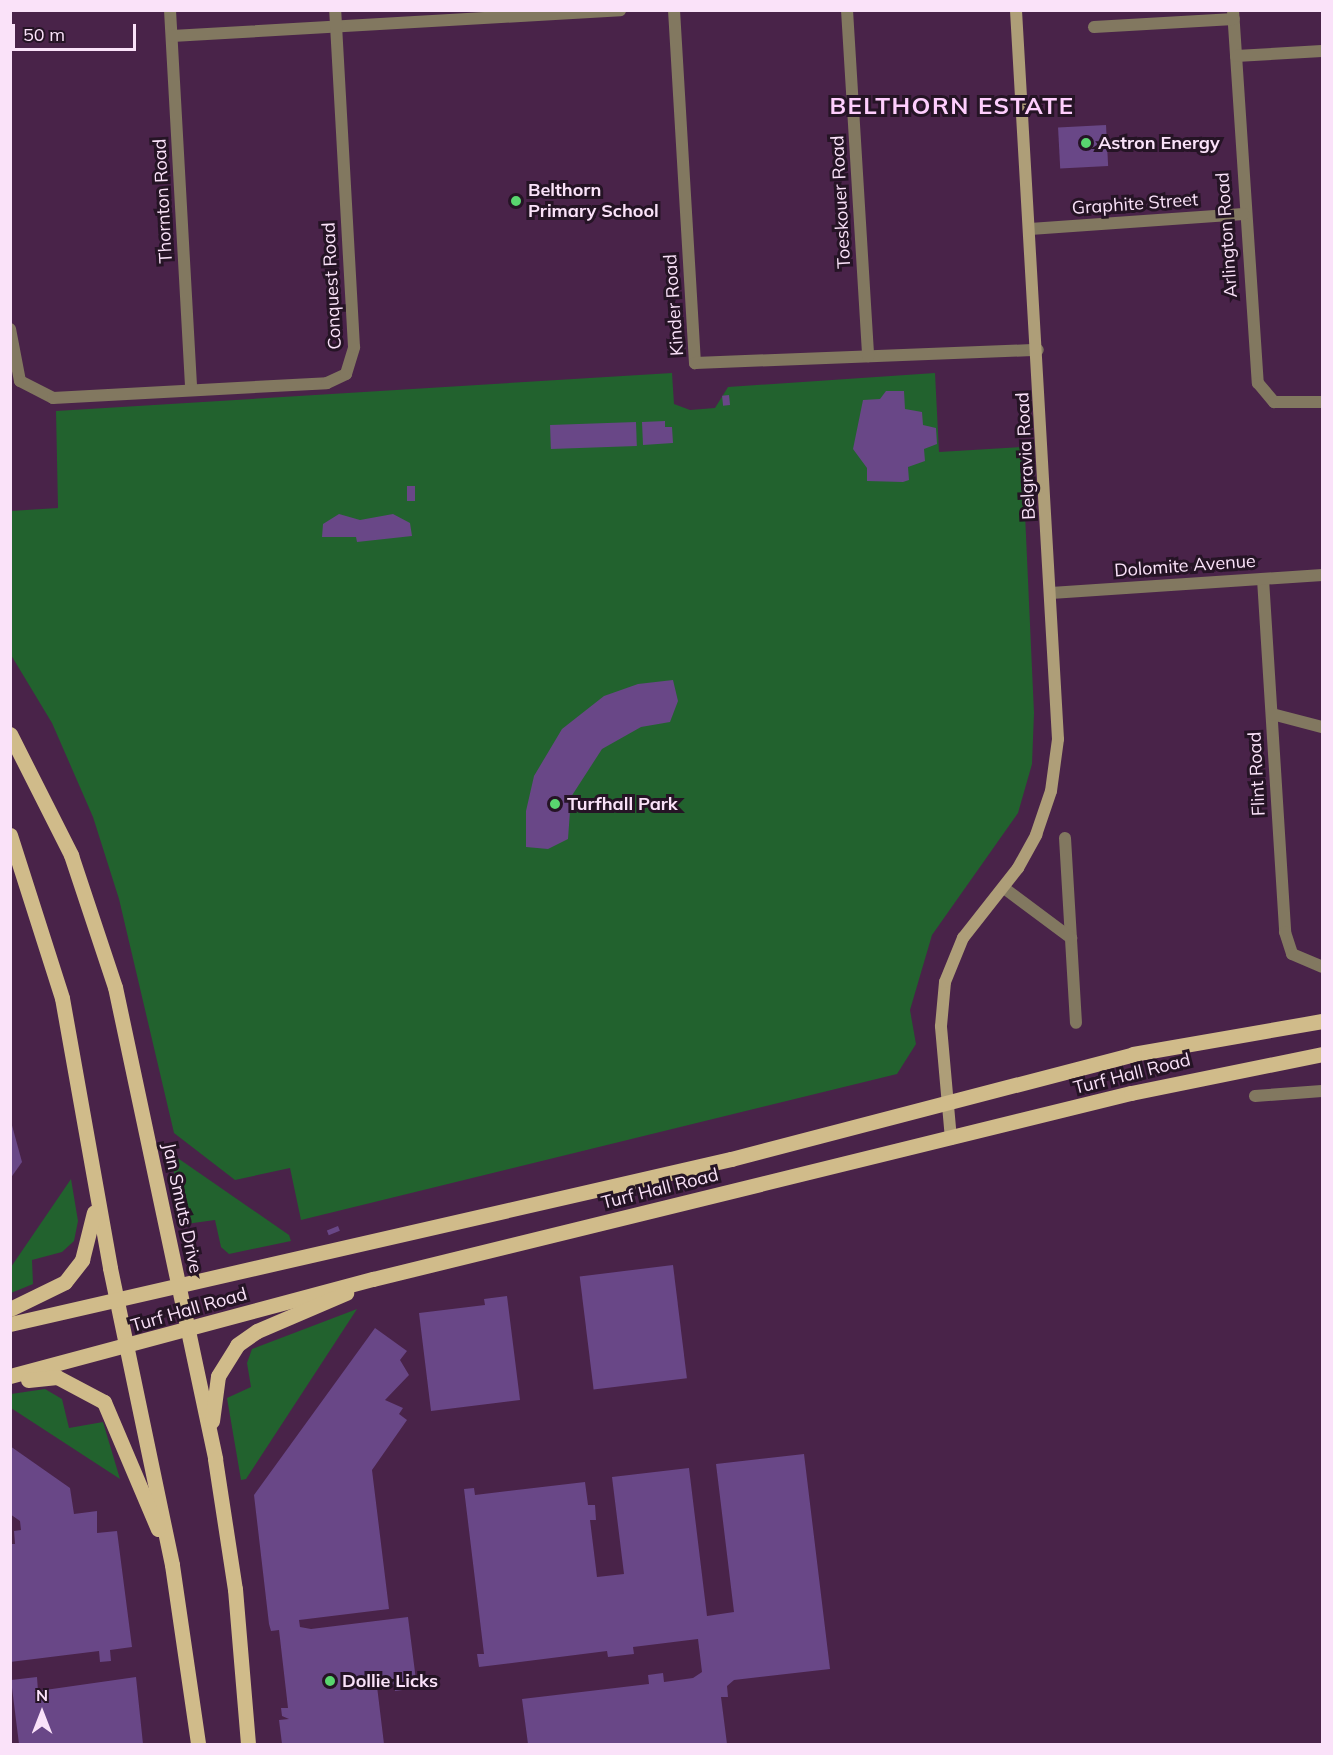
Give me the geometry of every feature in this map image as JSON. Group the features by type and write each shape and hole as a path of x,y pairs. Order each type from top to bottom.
{"main road":[{"name":"Jan Smuts Drive","path":"10,734 60,828 104,943 210,1433 235,1589 248,1744"},
{"path":"10,835 62,998 95,1192 117,1298 130,1347 172,1566 198,1744"},
{"name":"Turf Hall Road","path":"10,1324 731,1159 947,1101 1210,1037 1323,1021"},
{"name":"Turf Hall Road","path":"10,1376 130,1347 373,1279 1154,1088 1323,1054"},
{"path":"10,1308 65,1282 82,1260 93,1229 95,1192"},
{"path":"210,1433 218,1376 237,1345 373,1279"},
{"path":"10,1381 57,1377 104,1402 172,1566"}],"street":[{"name":"Thornton Road","path":"170,10 191,389"},
{"name":"Conquest Road","path":"10,329 11,353 23,386 53,398 327,383 351,366 335,10"},
{"path":"172,36 620,10"},
{"name":"Kinder Road","path":"674,10 695,363 1038,350"},
{"name":"Toeskouer Road","path":"847,10 868,356"},
{"name":"Belgravia Road","path":"951,1139 941,1026 945,982 963,938 1004,888 1036,835 1055,775 1058,716 1016,10"},
{"path":"1094,27 1233,15"},
{"name":"Arlington Road","path":"1233,15 1243,214 1258,383 1274,402 1323,402"},
{"path":"1236,56 1323,51"},
{"name":"Graphite Street","path":"1030,229 1243,214"},
{"name":"Dolomite Avenue","path":"1051,593 1323,575"},
{"name":"Flint Road","path":"1263,579 1285,932 1300,961 1323,967"},
{"path":"1272,714 1323,727"},
{"path":"1065,838 1076,1023"},
{"path":"1004,888 1071,938"},
{"path":"1255,1096 1323,1090"}],"green space":[{"name":"Turfhall Park","path":"672,373 674,404 690,410 715,408 728,387 935,373 939,452 1022,447 1034,713 1032,764 1018,813 932,935 910,1010 916,1044 897,1074 301,1220 290,1168 235,1180 174,1133 119,899 93,817 52,723 11,655 10,511 58,508 56,411"},
{"path":"169,1152 289,1235 291,1241 229,1254 221,1247 215,1220 186,1224"},
{"path":"71,1179 78,1221 74,1241 62,1252 32,1260 33,1284 11,1293 11,1267"},
{"path":"357,1309 246,1479 241,1480 227,1398 251,1387 247,1363 252,1349"},
{"path":"45,1389 62,1399 69,1428 103,1422 120,1479 11,1408 11,1394"}],"building":[{"path":"1106,125 1108,166 1060,168 1058,128"},
{"path":"886,391 904,391 905,409 922,412 923,425 936,428 937,444 924,449 925,461 908,467 909,480 903,482 867,481 867,468 853,449 863,400 880,399"},
{"path":"729,395 730,405 723,406 722,396"},
{"path":"665,421 665,427 672,427 673,443 643,445 642,422"},
{"path":"636,422 637,446 551,449 550,425"},
{"path":"407,486 415,486 415,501 407,501"},
{"path":"339,514 360,520 393,514 410,523 412,536 357,542 356,537 322,537 323,524"},
{"path":"673,680 678,701 670,722 641,727 602,749 571,797 568,839 548,849 526,847 526,811 534,776 562,729 604,696 638,684"},
{"path":"10,1118 22,1162 10,1179"},
{"path":"338,1226 340,1231 329,1235 327,1230"},
{"path":"673,1265 687,1378 594,1390 580,1276"},
{"path":"507,1296 520,1400 431,1411 419,1313 485,1305 484,1299"},
{"path":"375,1328 407,1351 400,1360 409,1375 385,1400 403,1408 399,1414 407,1420 372,1470 389,1609 299,1620 300,1627 311,1629 408,1617 417,1688 395,1691 395,1684 384,1686 383,1677 376,1678 384,1744 282,1744 279,1720 289,1719 282,1716 281,1708 288,1708 279,1630 271,1631 269,1624 254,1495"},
{"path":"10,1446 70,1488 74,1514 97,1511 97,1533 117,1531 132,1647 110,1650 111,1661 100,1662 99,1651 10,1662 10,1544 15,1544 14,1531 21,1530 20,1521 10,1514"},
{"path":"804,1454 830,1669 734,1680 727,1686 728,1697 721,1697 727,1744 528,1744 522,1699 649,1684 648,1675 663,1673 664,1682 693,1678 702,1672 698,1639 633,1647 634,1654 608,1657 607,1651 479,1667 477,1654 484,1654 464,1489 474,1488 475,1495 585,1482 588,1505 595,1505 596,1520 590,1520 597,1577 624,1574 612,1477 689,1468 707,1616 734,1612 716,1464"},
{"path":"37,1677 38,1691 136,1677 143,1744 19,1744 11,1680"}],"place":[{"name":"Astron Energy","path":"1086,143"},
{"name":"Belthorn Primary School","path":"516,201"},
{"name":"Turfhall Park","path":"555,804"},
{"name":"Dollie Licks","path":"330,1681"}],"district":[{"name":"BELTHORN ESTATE","path":"952,106"}]}
